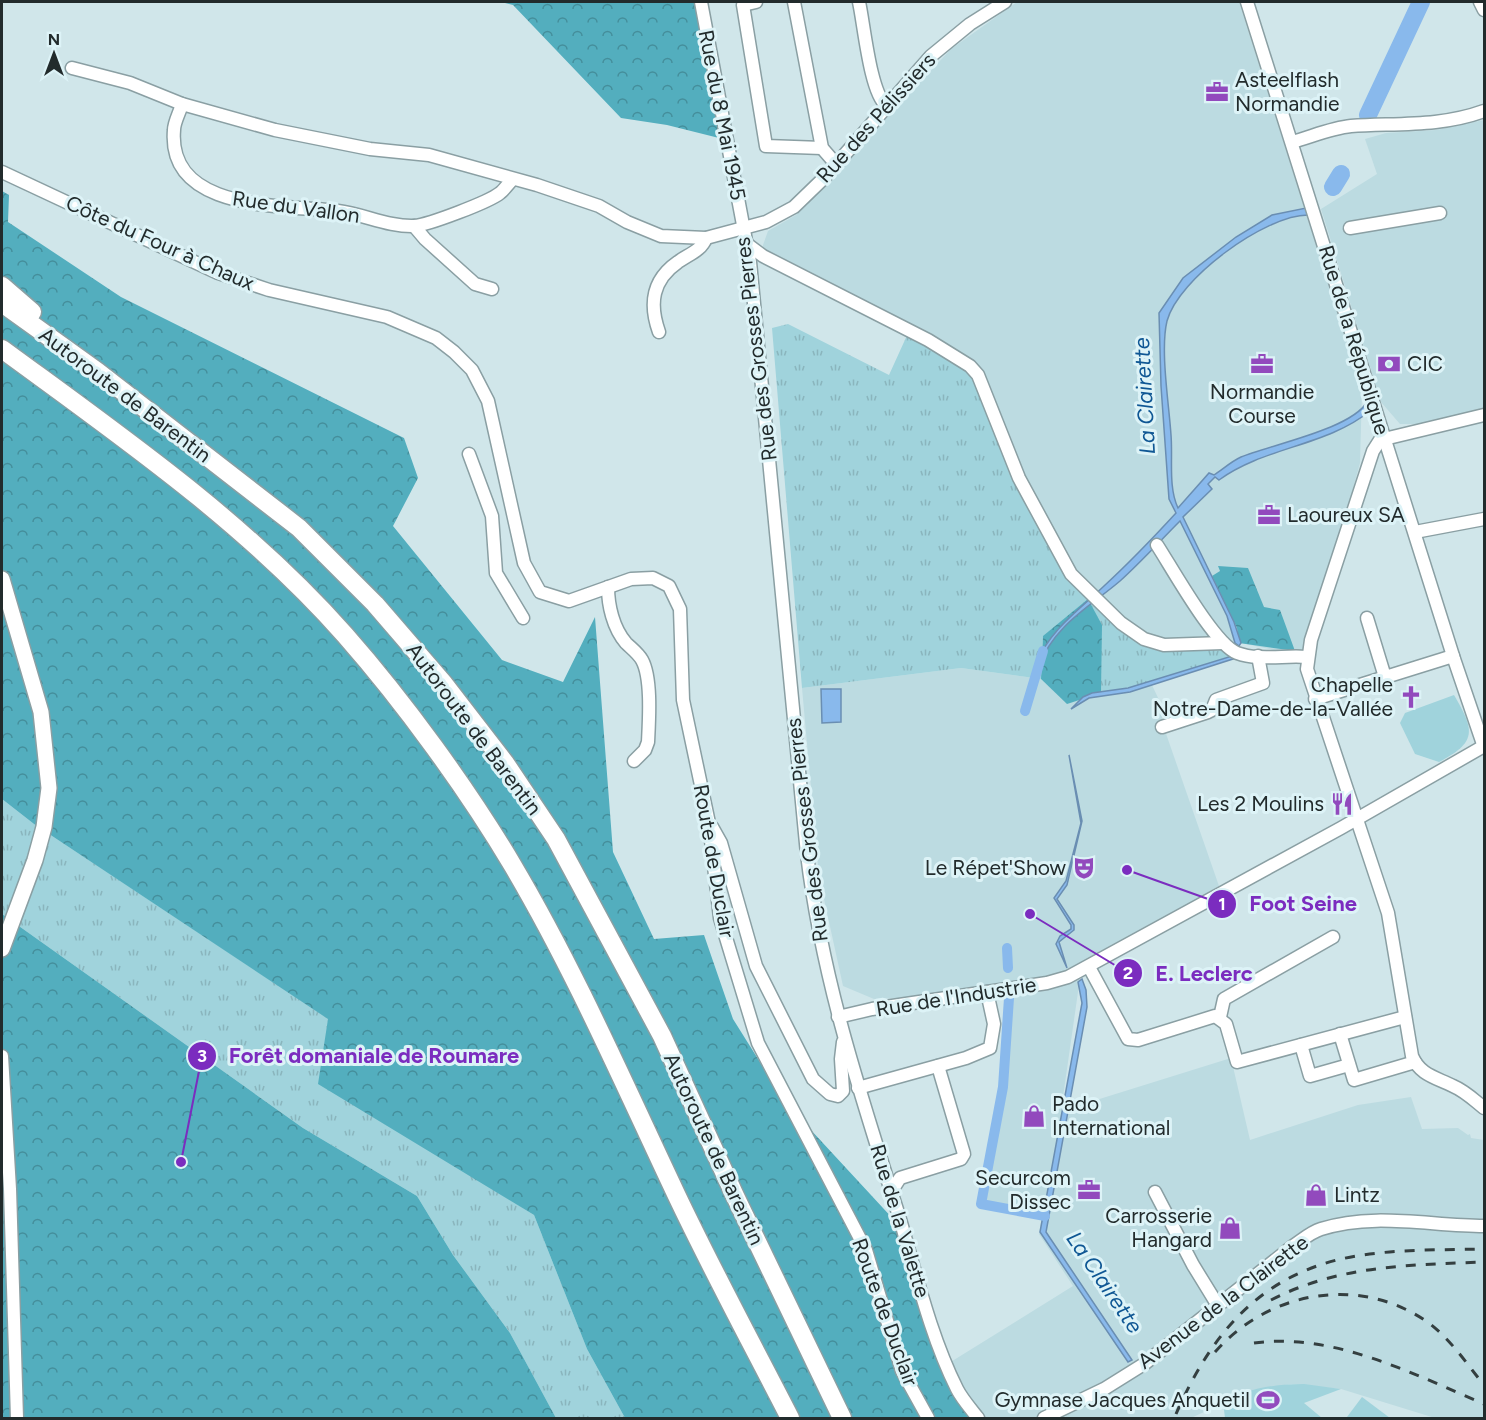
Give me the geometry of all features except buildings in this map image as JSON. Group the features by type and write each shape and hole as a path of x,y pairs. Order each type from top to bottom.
{"highway":[{"path":"2,286 98,372"},
{"name":"Autoroute de Barentin","path":"2,303 98,372 299,528 390,622 444,684 505,763 556,839 662,1036 735,1196 842,1419"},
{"name":"Autoroute de Barentin","path":"2,349 187,487 275,562 346,636 410,717 461,787 513,866 585,1003 686,1214 790,1419"}],"main road":[{"path":"2,579 41,712 49,788 44,826 35,860 2,949"}],"street":[{"name":"Rue du 8 Mai 1945","path":"700,2 740,215 745,228"},
{"path":"756,2 743,4 766,146 822,148"},
{"path":"794,2 822,148 835,163"},
{"path":"859,2 875,80 881,101 886,105"},
{"name":"Rue des Pélissiers","path":"745,228 770,221 794,207 931,56 970,24 1005,2"},
{"name":"Rue de la République","path":"1247,2 1453,656 1484,746"},
{"path":"1480,2 1485,10"},
{"name":"Rue des Grosses Pierres","path":"72,68 130,82 182,104 275,130 370,148 429,155 599,206 642,229 661,236 706,238 745,228 807,854 816,925 838,1017"},
{"name":"Rue du Vallon","path":"182,104 174,130 177,155 185,174 203,189 228,199 355,213 414,226 430,223 500,194 512,180"},
{"path":"1292,142 1349,126 1426,124 1467,117 1485,111"},
{"name":"Côte du Four à Chaux","path":"2,172 218,273 269,290 387,317 436,338 472,370 488,401 524,563 540,592 569,601 606,587"},
{"path":"1350,228 1440,213"},
{"path":"414,226 424,239 475,284 492,290"},
{"path":"658,332 652,310 658,285 665,273 700,248 706,238"},
{"path":"747,244 763,256 928,340 970,366 978,375 1019,478 1071,574 1121,623 1144,639 1164,645 1223,643"},
{"path":"1485,416 1385,438 1373,451 1320,609 1307,657 1307,669 1315,699 1359,818 1388,913 1405,1017 1415,1062 1425,1074 1460,1090 1485,1108"},
{"path":"469,454 492,516 496,573 523,618"},
{"path":"492,516 512,514"},
{"path":"1414,532 1485,519"},
{"path":"1156,545 1223,643 1238,653 1258,656 1307,657"},
{"name":"Route de Duclair","path":"606,587 632,579 654,578 669,586 680,609 683,700 709,823 720,918 758,1043 866,1250 902,1371 928,1419"},
{"path":"606,587 615,624 624,641 643,660 648,682 648,742 645,750 634,761"},
{"path":"1367,618 1385,677"},
{"path":"1162,727 1208,712 1212,710 1216,700 1263,683 1258,656"},
{"path":"1315,699 1453,656"},
{"name":"Rue de l'Industrie","path":"838,1017 872,1009 1058,981 1089,967 1359,818 1484,746"},
{"path":"709,823 721,843 756,966 813,1078 830,1094 838,1096 843,1091 841,1059 844,1038"},
{"path":"1220,1017 1224,999 1333,937"},
{"path":"1089,967 1125,1036 1131,1040 1208,1017 1220,1017 1226,1024 1237,1062 1405,1017"},
{"path":"858,1088 938,1066 990,1048 994,1024 987,992"},
{"name":"Rue de la Valette","path":"838,1017 858,1088 938,1340 957,1389 978,1419"},
{"path":"1340,1034 1354,1080 1415,1062"},
{"path":"1301,1045 1310,1076 1349,1065"},
{"path":"2,1056 17,1419"},
{"path":"891,1192 900,1178 961,1159 964,1154 938,1066"},
{"path":"1155,1192 1193,1265 1217,1304"},
{"name":"Avenue de la Clairette","path":"1044,1419 1104,1389 1144,1364 1217,1304 1293,1246 1319,1230 1349,1222 1377,1220 1485,1226"}],"shaded area":[{"path":"1017,2 1239,2 1362,390 1360,463 1307,657 1241,643 1144,639 1100,602 1052,540 978,375 763,256 763,245 768,231 796,215 951,49"},
{"path":"1484,120 1484,409 1419,424 1400,424 1381,402 1321,209 1377,174 1365,139 1386,133 1436,130"},
{"path":"1306,208 1308,215 1290,218 1247,237 1205,269 1174,304 1165,333 1172,482 1178,508 1209,473 1214,475 1241,457 1329,428 1358,412 1367,402 1370,411 1335,432 1256,460 1219,480 1215,477 1208,484 1212,489 1183,517 1234,622 1241,643 1239,646 1235,643 1227,616 1180,521 1120,581 1063,628 1046,651 1040,665 1037,662 1057,630 1132,559 1176,513 1169,499 1161,386 1159,313 1183,278 1236,237 1272,215"},
{"path":"1232,656 1236,658 1130,692 1089,698 1071,709 1083,697 1092,693 1128,688"},
{"path":"961,668 1041,679 1067,703 1151,683 1160,702 1163,725 1219,886 1081,971 1061,1111 1231,1058 1250,1140 1358,1105 1411,1097 1422,1129 1458,1128 1470,1134 1471,1138 1484,1140 1484,1418 1435,1418 1341,1389 1291,1384 1252,1390 1191,1418 977,1418 941,1368 1073,1286 1039,1234 1042,1215 981,1204 1003,1087 1009,999 988,995 874,999 843,986 819,876 802,688"},
{"path":"821,689 841,689 841,722 822,723"},
{"path":"1069,755 1082,821 1067,885 1057,899 1074,925 1074,930 1059,942 1067,968 1056,944 1060,936 1071,929 1071,925 1054,898 1066,881 1081,823"},
{"path":"1082,979 1086,990 1087,1007 1046,1232 1132,1360 1128,1362 1040,1232 1082,1003 1078,982"}],"green space":[{"path":"501,2 702,2 719,138 667,125 621,118 513,5"},
{"path":"2,191 9,195 8,222 121,297 404,438 418,478 393,526 502,660 563,682 595,617 613,852 654,939 704,935 733,1019 785,1102 895,1221 941,1368 977,1418 625,1418 587,1349 534,1215 318,1084 328,1019 34,824 2,799"},
{"path":"788,324 889,375 909,331 970,366 1019,478 1071,574 1144,639 1223,643 1233,657 1151,683 1101,693 1101,680 1043,636 1041,679 961,668 802,688 772,328"},
{"path":"1218,566 1248,568 1264,607 1280,610 1295,651 1239,643 1237,628 1212,576 1220,571"},
{"path":"1088,599 1102,625 1101,693 1067,704 1041,679 1043,636"},
{"path":"1454,695 1469,727 1466,742 1439,762 1415,754 1400,723 1405,713"},
{"path":"2,799 34,824 329,1019 439,1156 534,1215 587,1349 625,1418 556,1418 510,1333 453,1255 417,1196 303,1128 2,914"},
{"path":"2,914 303,1128 417,1196 453,1255 510,1333 556,1418 2,1418"},
{"name":"Gymnase Jacques Anquetil","path":"1304,1384 1341,1389 1304,1403 1322,1418 1225,1418 1223,1402 1242,1393 1262,1388"},
{"path":"1362,1397 1390,1418 1347,1417"}],"waterway":[{"name":"La Clairette","path":"1368,115 1421,2"},
{"name":"La Clairette","path":"1333,187 1341,174"},
{"path":"1025,711 1043,651"},
{"path":"1007,948 1008,968"},
{"path":"1009,998 1003,1087 981,1204 1045,1216"}],"railway":[{"path":"1176,1414 1190,1384 1224,1332 1244,1310 1267,1291 1293,1276 1323,1264 1356,1256 1420,1250 1484,1249"},
{"path":"1271,1300 1297,1288 1349,1273 1402,1266 1484,1262"},
{"path":"1215,1352 1237,1331 1261,1315 1288,1303 1315,1296 1344,1295 1372,1298 1400,1307 1426,1321 1450,1343 1484,1385"},
{"path":"1254,1343 1284,1341 1343,1350 1401,1369 1484,1404"}],"place":[{"name":"Asteelflash Normandie","path":"1217,92"},
{"name":"Normandie Course","path":"1262,364"},
{"name":"CIC","path":"1389,364"},
{"name":"Laoureux SA","path":"1269,515"},
{"name":"Chapelle Notre-Dame-de-la-Vallée","path":"1411,697"},
{"name":"Les 2 Moulins","path":"1342,804"},
{"name":"Le Répet'Show","path":"1084,868"},
{"name":"Foot Seine","path":"1127,870"},
{"name":"E. Leclerc","path":"1030,914"},
{"name":"Pado International","path":"1034,1116"},
{"name":"Forêt domaniale de Roumare","path":"181,1162"},
{"name":"Securcom Dissec","path":"1089,1190"},
{"name":"Lintz","path":"1316,1195"},
{"name":"Carrosserie Hangard","path":"1230,1228"},
{"name":"Gymnase Jacques Anquetil","path":"1268,1400"}]}
